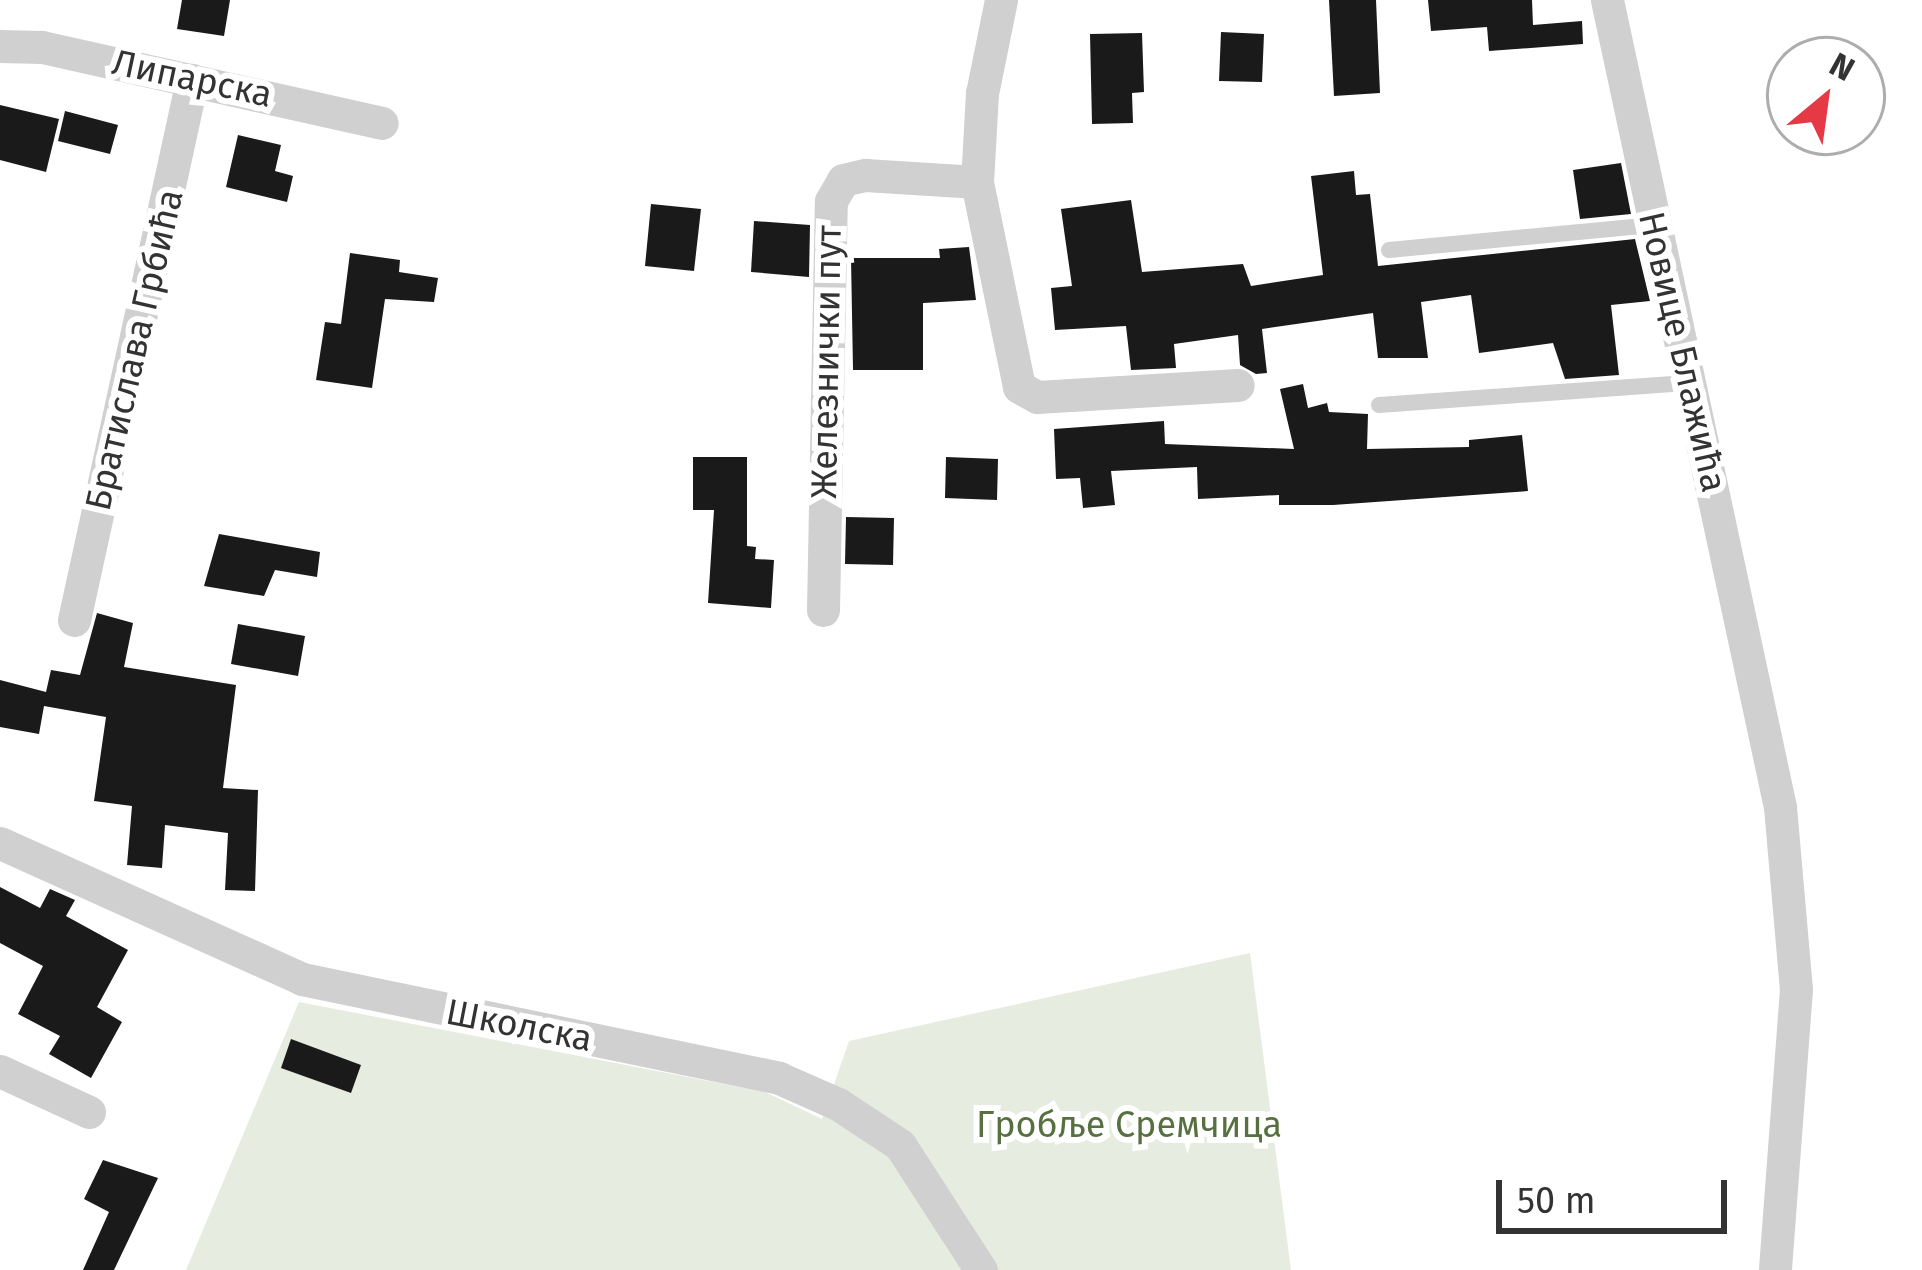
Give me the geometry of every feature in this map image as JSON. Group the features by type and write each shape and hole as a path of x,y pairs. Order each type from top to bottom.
{"street":[{"path":"1000,0 982,93 977,182 1006,292 1014,376 1027,394 1238,385"},
{"name":"Новице Блажића","path":"1607,0 1758,703 1795,940 1774,1270"},
{"name":"Липарска","path":"0,46 42,47 382,122"},
{"name":"Братислава Грбића","path":"74,620 192,80"},
{"name":"Железнички пут","path":"823,610 831,201 843,180 865,176 977,182"},
{"name":"Школска","path":"0,843 302,979 779,1078 838,1104 899,1145 981,1270"},
{"path":"0,1071 88,1112"}],"lane":[{"path":"1389,250 1652,224"},
{"path":"1378,405 1686,382"}],"green space":[{"name":"Гробље Сремчица","path":"1250,953 1291,1270 186,1270 299,1002 765,1092 822,1119 849,1041"}],"building":[{"path":"182,0 230,0 224,36 177,29"},
{"path":"1329,0 1376,0 1380,93 1334,96"},
{"path":"1428,0 1532,0 1533,25 1582,21 1583,44 1489,51 1487,27 1431,31"},
{"path":"1221,32 1264,34 1262,82 1219,81"},
{"path":"1142,33 1144,92 1132,93 1133,123 1092,124 1090,34"},
{"path":"0,105 59,119 46,172 0,160"},
{"path":"65,111 118,125 110,154 58,141"},
{"path":"238,135 281,145 275,171 293,176 287,202 226,187"},
{"path":"1621,163 1631,214 1580,219 1573,170"},
{"path":"1354,171 1356,195 1370,194 1378,266 1635,239 1650,301 1611,305 1619,375 1565,379 1553,343 1479,353 1471,295 1421,302 1428,358 1378,358 1373,313 1262,329 1267,373 1256,374 1240,365 1238,335 1174,344 1176,368 1131,370 1126,326 1055,330 1051,288 1072,286 1061,209 1131,200 1142,272 1243,264 1251,286 1323,275 1311,176"},
{"path":"651,204 701,209 694,271 645,266"},
{"path":"754,221 810,225 809,277 751,272"},
{"path":"969,247 976,300 923,303 923,370 853,370 851,258 940,258 939,249"},
{"path":"350,253 400,260 399,272 438,278 434,302 385,299 372,388 316,380 325,322 341,324"},
{"path":"1303,384 1308,408 1327,403 1329,412 1368,414 1367,449 1469,447 1469,440 1522,435 1528,491 1279,505 1279,495 1198,499 1197,467 1111,471 1115,505 1083,508 1080,478 1056,479 1054,429 1164,421 1165,444 1294,449 1280,389"},
{"path":"693,457 747,457 747,546 756,547 755,559 774,560 771,608 708,603 714,510 693,510"},
{"path":"946,457 998,459 997,500 945,498"},
{"path":"846,517 894,518 893,565 845,564"},
{"path":"219,534 320,552 317,577 275,570 264,596 204,586"},
{"path":"97,613 133,623 124,667 236,685 223,788 258,790 255,891 225,890 228,833 165,825 162,868 127,865 132,806 94,801 106,717 44,706 39,734 0,727 0,680 46,692 51,670 80,675"},
{"path":"238,624 305,636 298,676 231,664"},
{"path":"0,887 40,908 50,889 75,900 66,916 128,950 97,1007 122,1022 91,1078 49,1054 60,1036 18,1014 43,966 0,943"},
{"path":"291,1039 361,1065 351,1093 281,1068"},
{"path":"103,1160 158,1178 114,1270 83,1270 109,1212 84,1199"}]}
